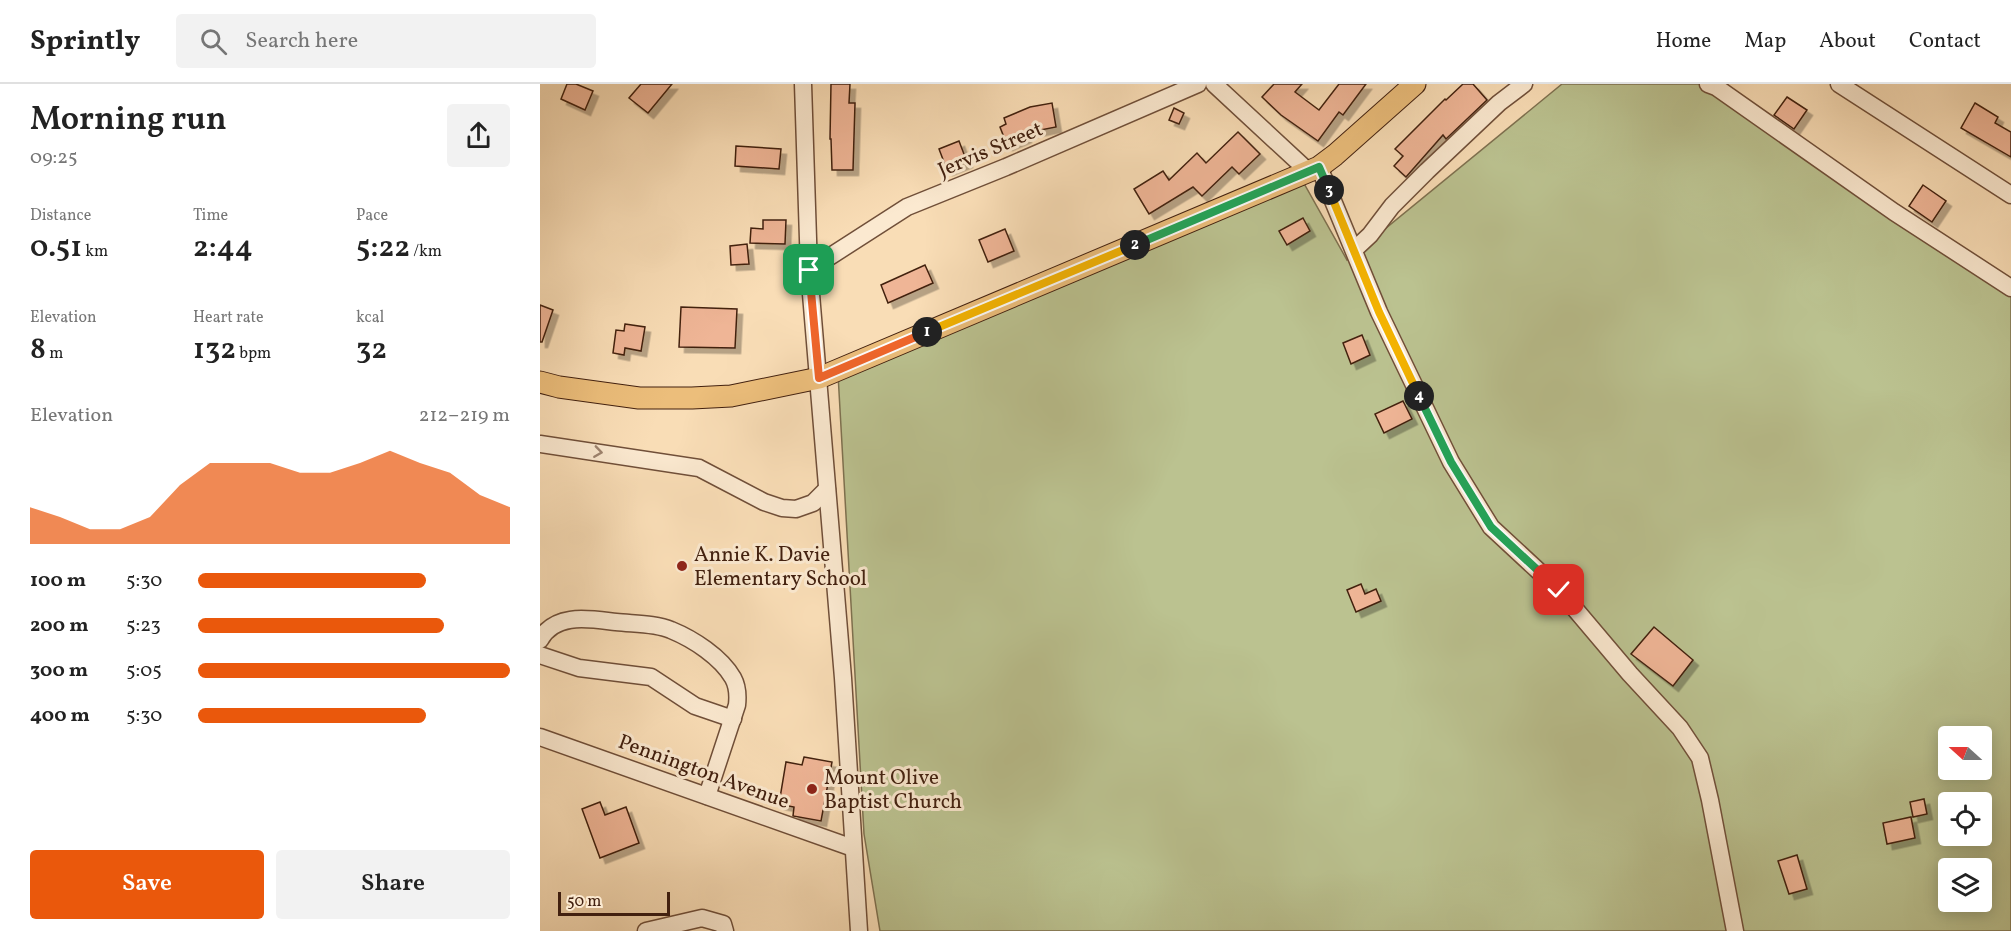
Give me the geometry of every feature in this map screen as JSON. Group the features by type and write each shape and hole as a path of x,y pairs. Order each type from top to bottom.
{"main road":[{"path":"540,382 639,398 692,398 730,396 819,378 1314,169 1335,155 1415,84"}],"street":[{"path":"803,84 809,270 843,678 858,931"},
{"name":"Jervis Street","path":"809,270 907,207 1198,84"},
{"path":"1214,84 1314,169 1355,249 1379,312 1451,462 1491,527 1559,590 1680,728 1700,758 1735,931"},
{"path":"1355,249 1370,235 1392,206 1427,171 1499,103 1524,84"},
{"path":"1708,84 1726,94 1894,212 2011,288"},
{"path":"1839,84 2011,195"},
{"path":"540,444 690,465 708,471 764,502 782,508 796,509 813,503 827,489"},
{"path":"540,640 544,633 556,624 585,618 670,629 703,648 724,667 734,679 738,693 737,705 707,796"},
{"path":"540,655 579,668 651,677 695,706 732,719"},
{"name":"Pennington Avenue","path":"540,736 853,848"},
{"path":"645,931 702,918 723,924 725,931"}],"green space":[{"path":"1562,84 1706,84 2011,282 2011,931 880,931 864,834 838,374 1302,180 1347,260"}],"building":[{"path":"567,84 576,84 593,91 585,110 561,99"},
{"path":"641,84 672,84 648,113 629,98"},
{"path":"831,84 850,84 849,103 855,103 853,170 832,170"},
{"path":"1274,84 1302,84 1295,92 1319,110 1339,84 1366,84 1343,115 1339,112 1318,141 1281,115 1262,97"},
{"path":"1463,84 1473,84 1487,100 1446,139 1443,135 1406,177 1394,166 1403,156 1395,149"},
{"path":"1787,97 1807,110 1794,129 1774,115"},
{"path":"1052,103 1056,127 1025,133 1026,137 1007,145 1000,127 1006,124 1004,118 1030,107"},
{"path":"1975,103 1998,117 1995,123 2011,132 2011,157 1961,128"},
{"path":"1174,108 1184,113 1179,124 1169,120"},
{"path":"1238,132 1260,154 1239,174 1232,167 1202,196 1193,187 1149,214 1134,189 1163,171 1169,180 1197,153 1206,163"},
{"path":"959,141 967,162 947,170 939,149"},
{"path":"736,146 781,149 779,169 735,166"},
{"path":"1923,185 1946,201 1932,222 1909,206"},
{"path":"1303,218 1310,231 1287,245 1279,231"},
{"path":"763,220 786,220 785,244 750,243 751,228 763,229"},
{"path":"1005,229 1014,251 988,262 979,240"},
{"path":"747,244 749,264 731,265 730,246"},
{"path":"925,265 933,283 888,303 881,285"},
{"path":"540,305 553,310 542,342 540,342"},
{"path":"681,307 737,309 735,348 679,347"},
{"path":"625,324 645,327 641,351 625,348 624,355 613,353 616,330 624,331"},
{"path":"1362,335 1370,355 1351,364 1343,343"},
{"path":"1403,401 1412,419 1384,433 1375,414"},
{"path":"1361,584 1365,594 1376,589 1381,601 1356,612 1347,590"},
{"path":"1654,627 1693,660 1673,686 1631,654"},
{"name":"Mount Olive Baptist Church","path":"804,757 832,762 821,821 793,816 794,807 779,804 786,762 802,765"},
{"path":"1924,799 1927,814 1913,817 1910,802"},
{"path":"600,802 605,815 626,807 639,843 600,858 582,809"},
{"path":"1911,817 1915,838 1887,844 1883,823"},
{"path":"1797,855 1807,889 1789,894 1778,861"}],"place":[{"name":"Annie K. Davie Elementary School","path":"682,566"},
{"name":"Mount Olive Baptist Church","path":"812,789"}],"route":[{"path":"809,270 819,378 1319,167 1355,249 1379,312 1451,462 1491,527 1559,590"}]}
